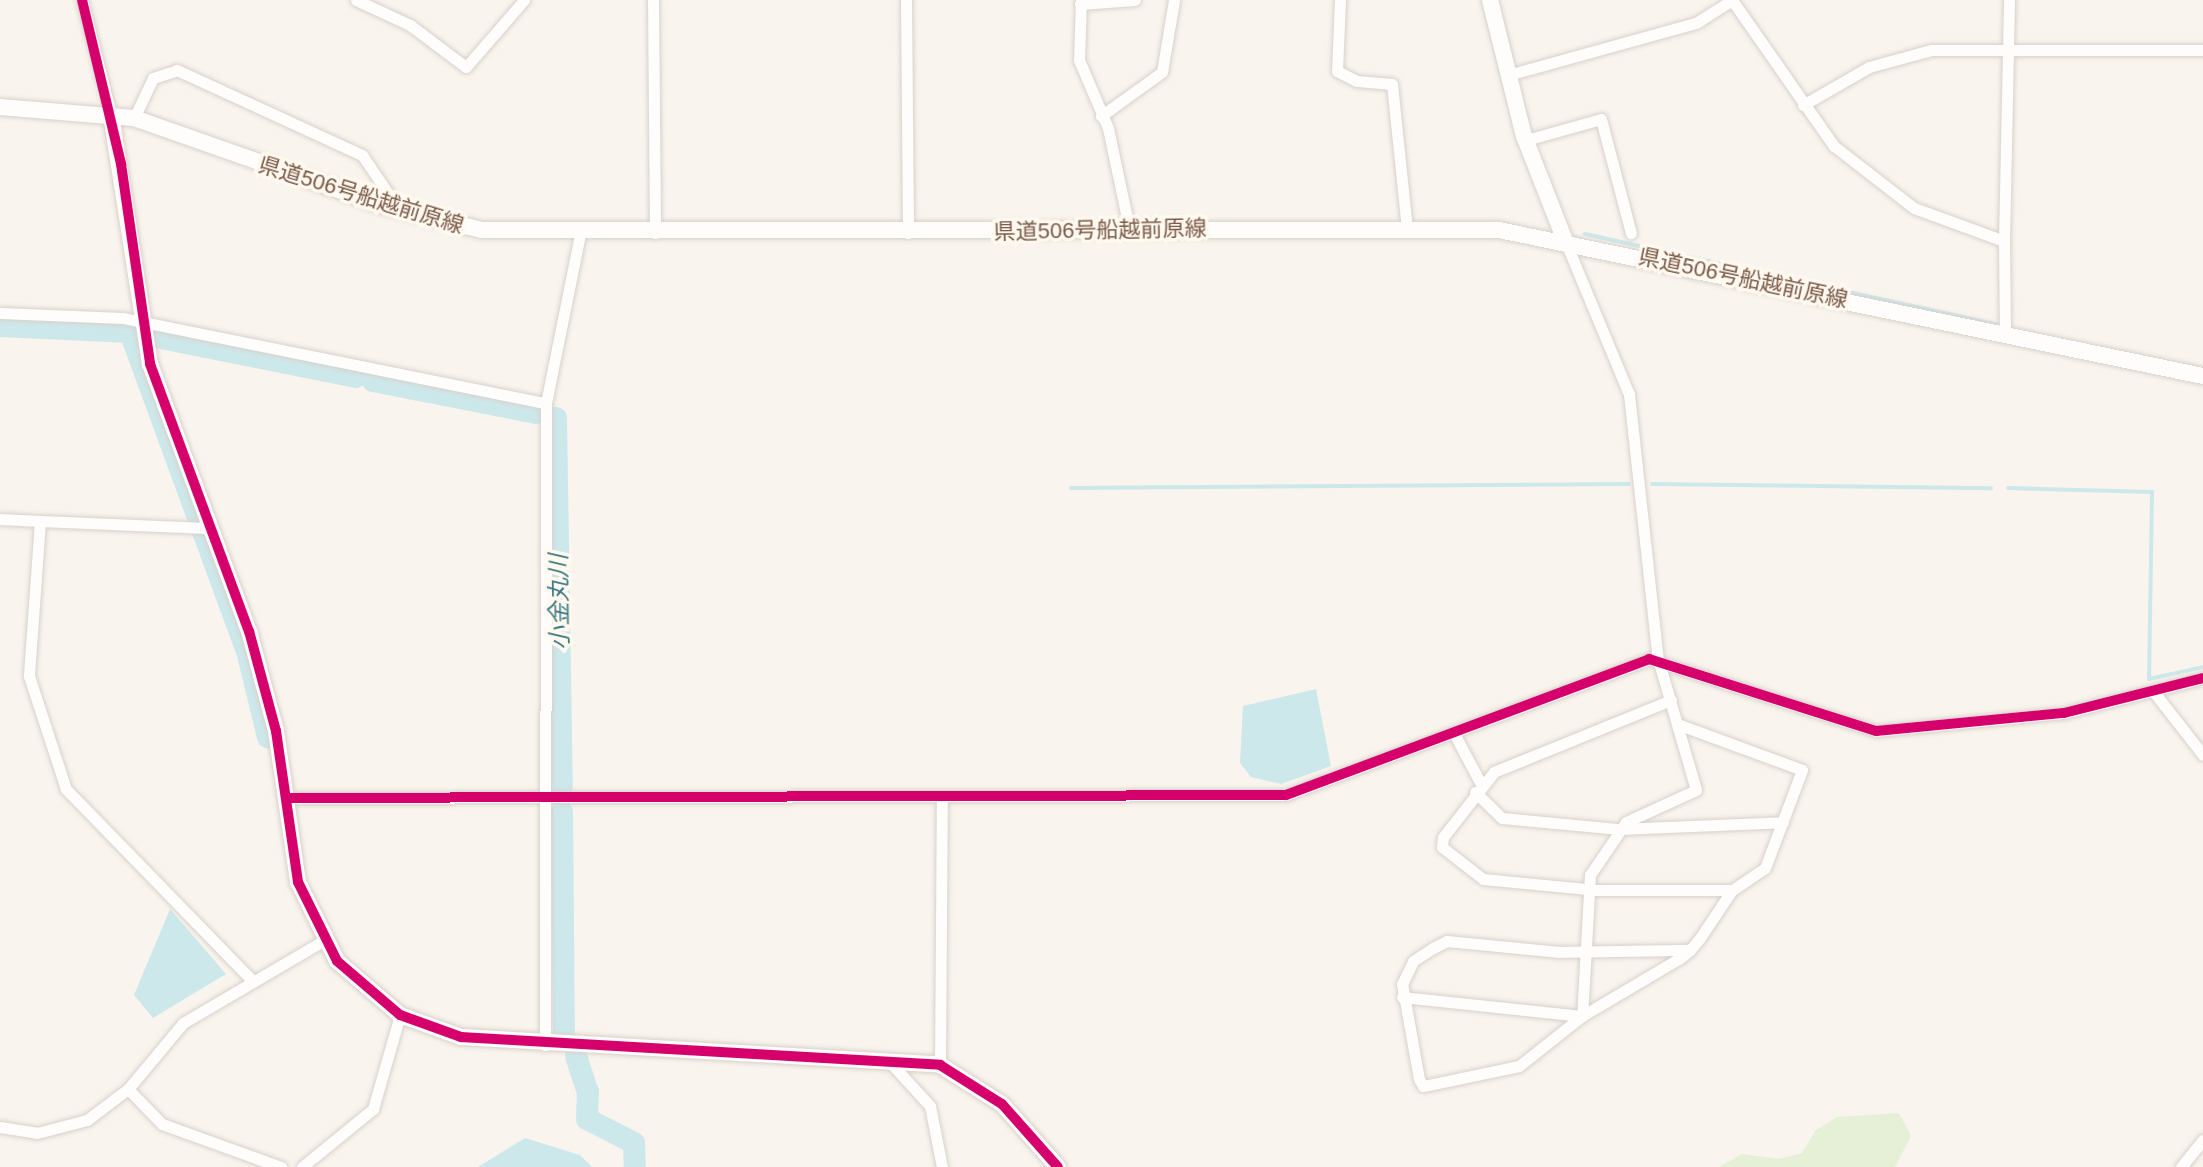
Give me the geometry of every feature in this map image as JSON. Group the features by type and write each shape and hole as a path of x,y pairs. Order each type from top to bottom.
{"main road":[{"path":"1490,0 1526,140 1566,243"},
{"name":"県道506号船越前原線","path":"0,107 134,118 400,211 482,230 580,234 908,233 1129,228 1499,230 2203,376"},
{"path":"111,115 143,324 201,528 264,679 298,882 323,941 400,1015 461,1037 545,1045 940,1065 1002,1104 1058,1167"}],"street":[{"path":"82,0 111,115"},
{"path":"356,0 410,25 466,67 524,0"},
{"path":"653,0 655,233"},
{"path":"906,0 908,233"},
{"path":"1129,228 1101,116 1079,60 1080,2 1135,0"},
{"path":"1101,116 1162,72 1174,0"},
{"path":"1340,0 1337,71 1357,81 1392,84 1407,229"},
{"path":"1508,75 1696,23 1732,0 1834,146 1914,208 2004,241"},
{"path":"2005,335 2009,0"},
{"path":"1803,105 1869,67 1909,53 2203,50"},
{"path":"134,118 153,78 177,70 362,155 400,211"},
{"path":"1526,140 1601,119 1631,233"},
{"path":"545,1045 546,403 580,234"},
{"path":"1566,243 1629,394 1658,659 1680,725 1696,790 1619,829 1587,888 1588,953 1582,1016"},
{"path":"0,313 143,324 546,403"},
{"path":"0,519 201,528"},
{"path":"40,521 29,676 57,770 95,826 187,906 252,980"},
{"path":"286,798 1286,795 1456,737 1569,685 1658,659 1773,703 1876,731 2002,721 2203,678"},
{"path":"2153,691 2203,755"},
{"path":"1671,700 1585,731 1478,788 1443,837 1449,853 1483,879 1587,888 1732,890"},
{"path":"1680,725 1802,770 1765,868 1732,890 1690,950 1650,982 1582,1016 1519,1066 1423,1086 1402,997 1413,961 1447,941 1588,953 1690,950"},
{"path":"1456,737 1478,788 1502,818 1619,829 1783,822"},
{"path":"940,1065 942,797"},
{"path":"0,1127 37,1133 67,1127 128,1089 183,1023 323,941"},
{"path":"1402,997 1582,1016"},
{"path":"302,1167 373,1109 400,1015"},
{"path":"888,1060 930,1106 942,1167"},
{"path":"128,1089 162,1124 281,1167"},
{"path":"2181,1167 2203,1140"}],"green space":[{"path":"1899,1113 1911,1136 1895,1167 1719,1167 1742,1154 1779,1159 1802,1153 1816,1130 1837,1117"}],"water":[{"path":"1316,689 1331,766 1281,784 1251,777 1240,763 1243,706"},
{"path":"170,909 226,974 153,1018 134,995"},
{"path":"525,1138 580,1155 592,1167 478,1167"}],"waterway":[{"path":"1585,234 1995,324"},
{"path":"0,326 130,332 247,651 268,737"},
{"name":"小金丸川","path":"156,337 356,377"},
{"name":"小金丸川","path":"373,381 536,413"},
{"name":"小金丸川","path":"556,418 562,787"},
{"path":"1071,488 1629,484"},
{"path":"1652,484 1991,488"},
{"path":"2008,488 2152,492 2149,679 2203,667"},
{"name":"小金丸川","path":"562,812 564,1033"},
{"name":"小金丸川","path":"576,1056 588,1092 587,1119 634,1143 635,1167"}],"cycle path":[{"path":"82,0 121,164 150,364 249,631 276,731 298,882 337,961 400,1015 461,1037 940,1065 1002,1104 1058,1167"},
{"path":"286,798 1286,795 1649,659 1876,731 2064,713 2203,678"}]}
